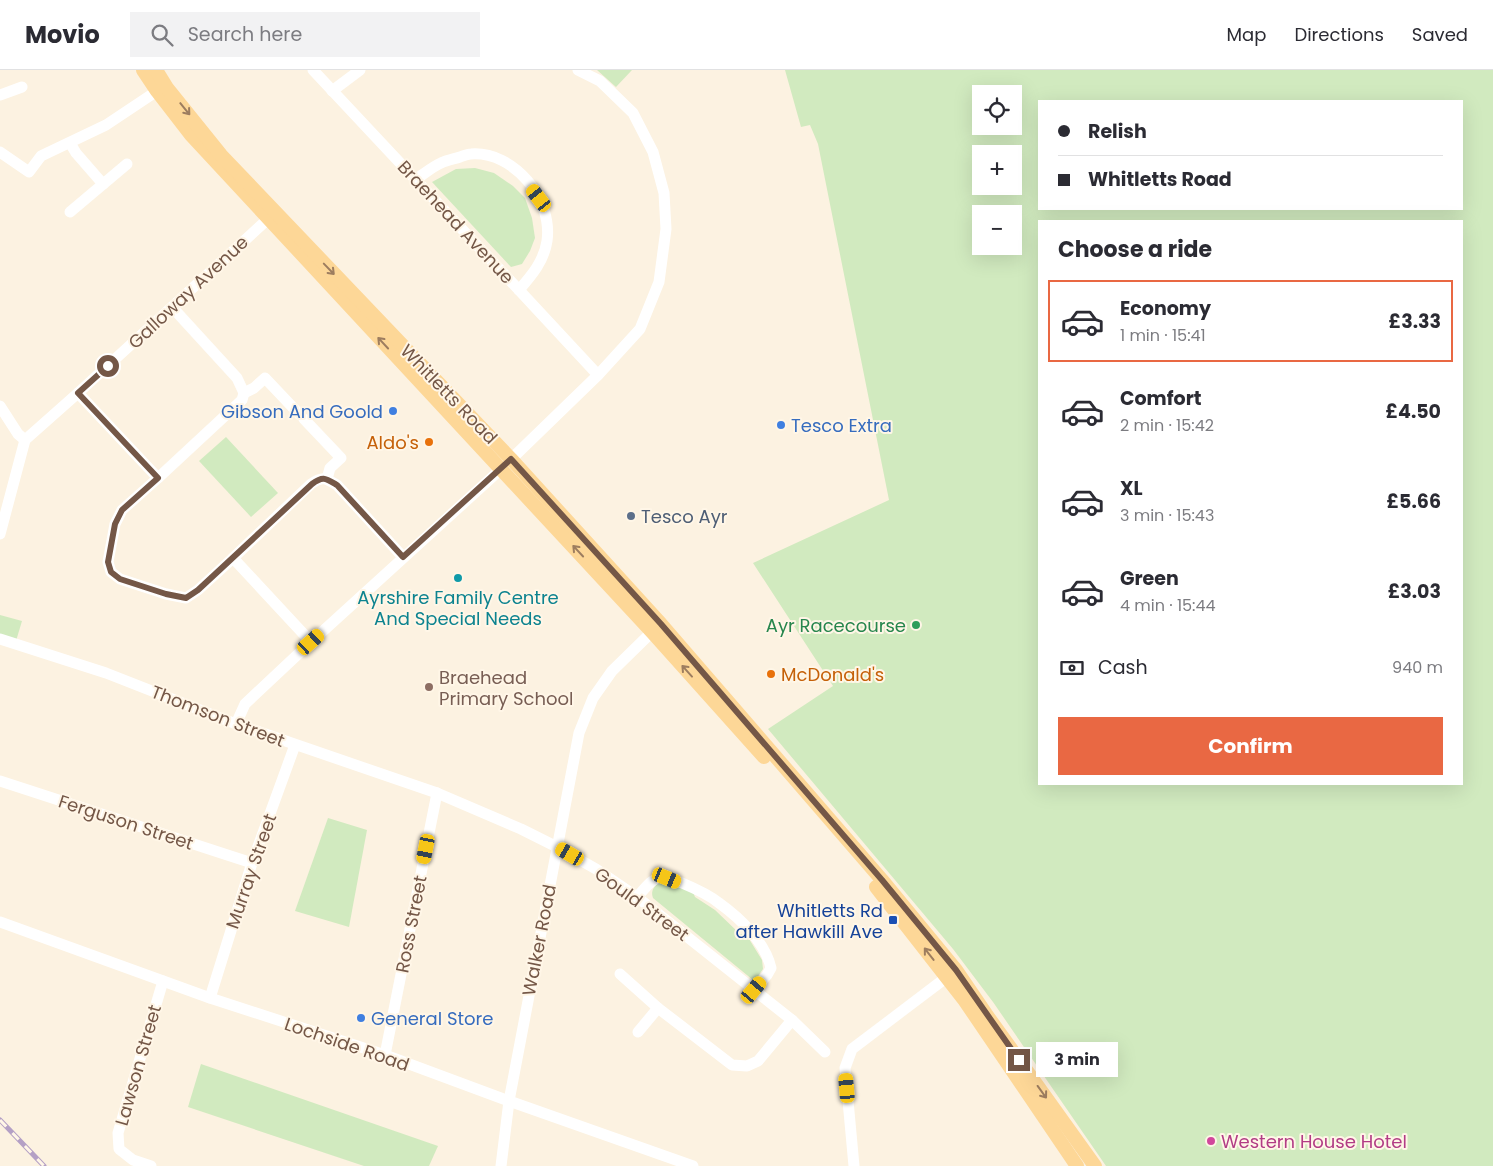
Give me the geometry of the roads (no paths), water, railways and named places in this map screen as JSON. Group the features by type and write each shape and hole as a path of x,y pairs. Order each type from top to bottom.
{"main road":[{"name":"Whitletts Road","path":"143,70 191,135 268,219 506,464"},
{"name":"Whitletts Road","path":"156,70 221,155 657,628 882,880 956,970 1095,1166"},
{"name":"Whitletts Road","path":"657,628 850,855 947,977 1078,1166"}],"street":[{"name":"Braehead Avenue","path":"313,70 598,375"},
{"path":"332,92 360,70"},
{"path":"236,724 245,704 506,464 598,375 640,329 659,282 666,229 664,193 653,152 633,113 600,81 578,70"},
{"path":"0,95 22,87"},
{"path":"0,152 29,172 41,156 106,125 157,91"},
{"path":"70,143 76,153 103,184"},
{"path":"416,179 440,163 470,154 488,156 506,162 524,177 539,198 547,220 547,241 539,266 519,290"},
{"path":"70,212 127,164"},
{"name":"Galloway Avenue","path":"25,440 268,219"},
{"path":"172,307 237,378 244,393 242,400 122,510 115,524 108,562 111,572 120,579 166,594 186,598 198,590 320,478 327,478 337,485 403,557"},
{"path":"244,393 254,388 265,378 341,458 330,468 327,478"},
{"path":"78,393 158,478"},
{"path":"0,406 18,434 25,440 0,534"},
{"path":"233,558 311,642"},
{"name":"Walker Road","path":"501,1166 509,1101 579,733 593,698 612,672 657,628"},
{"name":"Thomson Street","path":"0,639 115,676 236,724 437,793"},
{"name":"Murray Street","path":"210,998 252,863 295,745"},
{"name":"Ferguson Street","path":"0,781 252,863"},
{"name":"Gould Street","path":"437,793 521,829 557,847 637,897 792,1020 825,1052"},
{"name":"Ross Street","path":"385,1055 437,793"},
{"path":"637,897 654,880 660,877 695,889 719,902 741,922 769,958 771,968 754,990"},
{"name":"Lochside Road","path":"0,922 210,998 385,1055 693,1166"},
{"path":"620,974 658,1008 732,1065 747,1066 758,1061 792,1020"},
{"path":"854,1166 845,1068 852,1049 947,977"},
{"name":"Lawson Street","path":"151,1166 133,1160 119,1149 118,1134 163,981"},
{"path":"638,1032 658,1008"}],"railway":[{"path":"0,1120 44,1166"}],"place":[{"name":"Gibson And Goold","path":"393,411"},
{"name":"Tesco Extra","path":"781,425"},
{"name":"Aldo's","path":"429,442"},
{"name":"Tesco Ayr","path":"631,516"},
{"name":"Ayrshire Family Centre And Special Needs","path":"458,578"},
{"name":"Ayr Racecourse","path":"916,625"},
{"name":"McDonald's","path":"771,674"},
{"name":"Braehead Primary School","path":"429,687"},
{"name":"Whitletts Rd after Hawkill Ave","path":"893,920"},
{"name":"General Store","path":"361,1018"},
{"name":"Western House Hotel","path":"1211,1141"}]}
